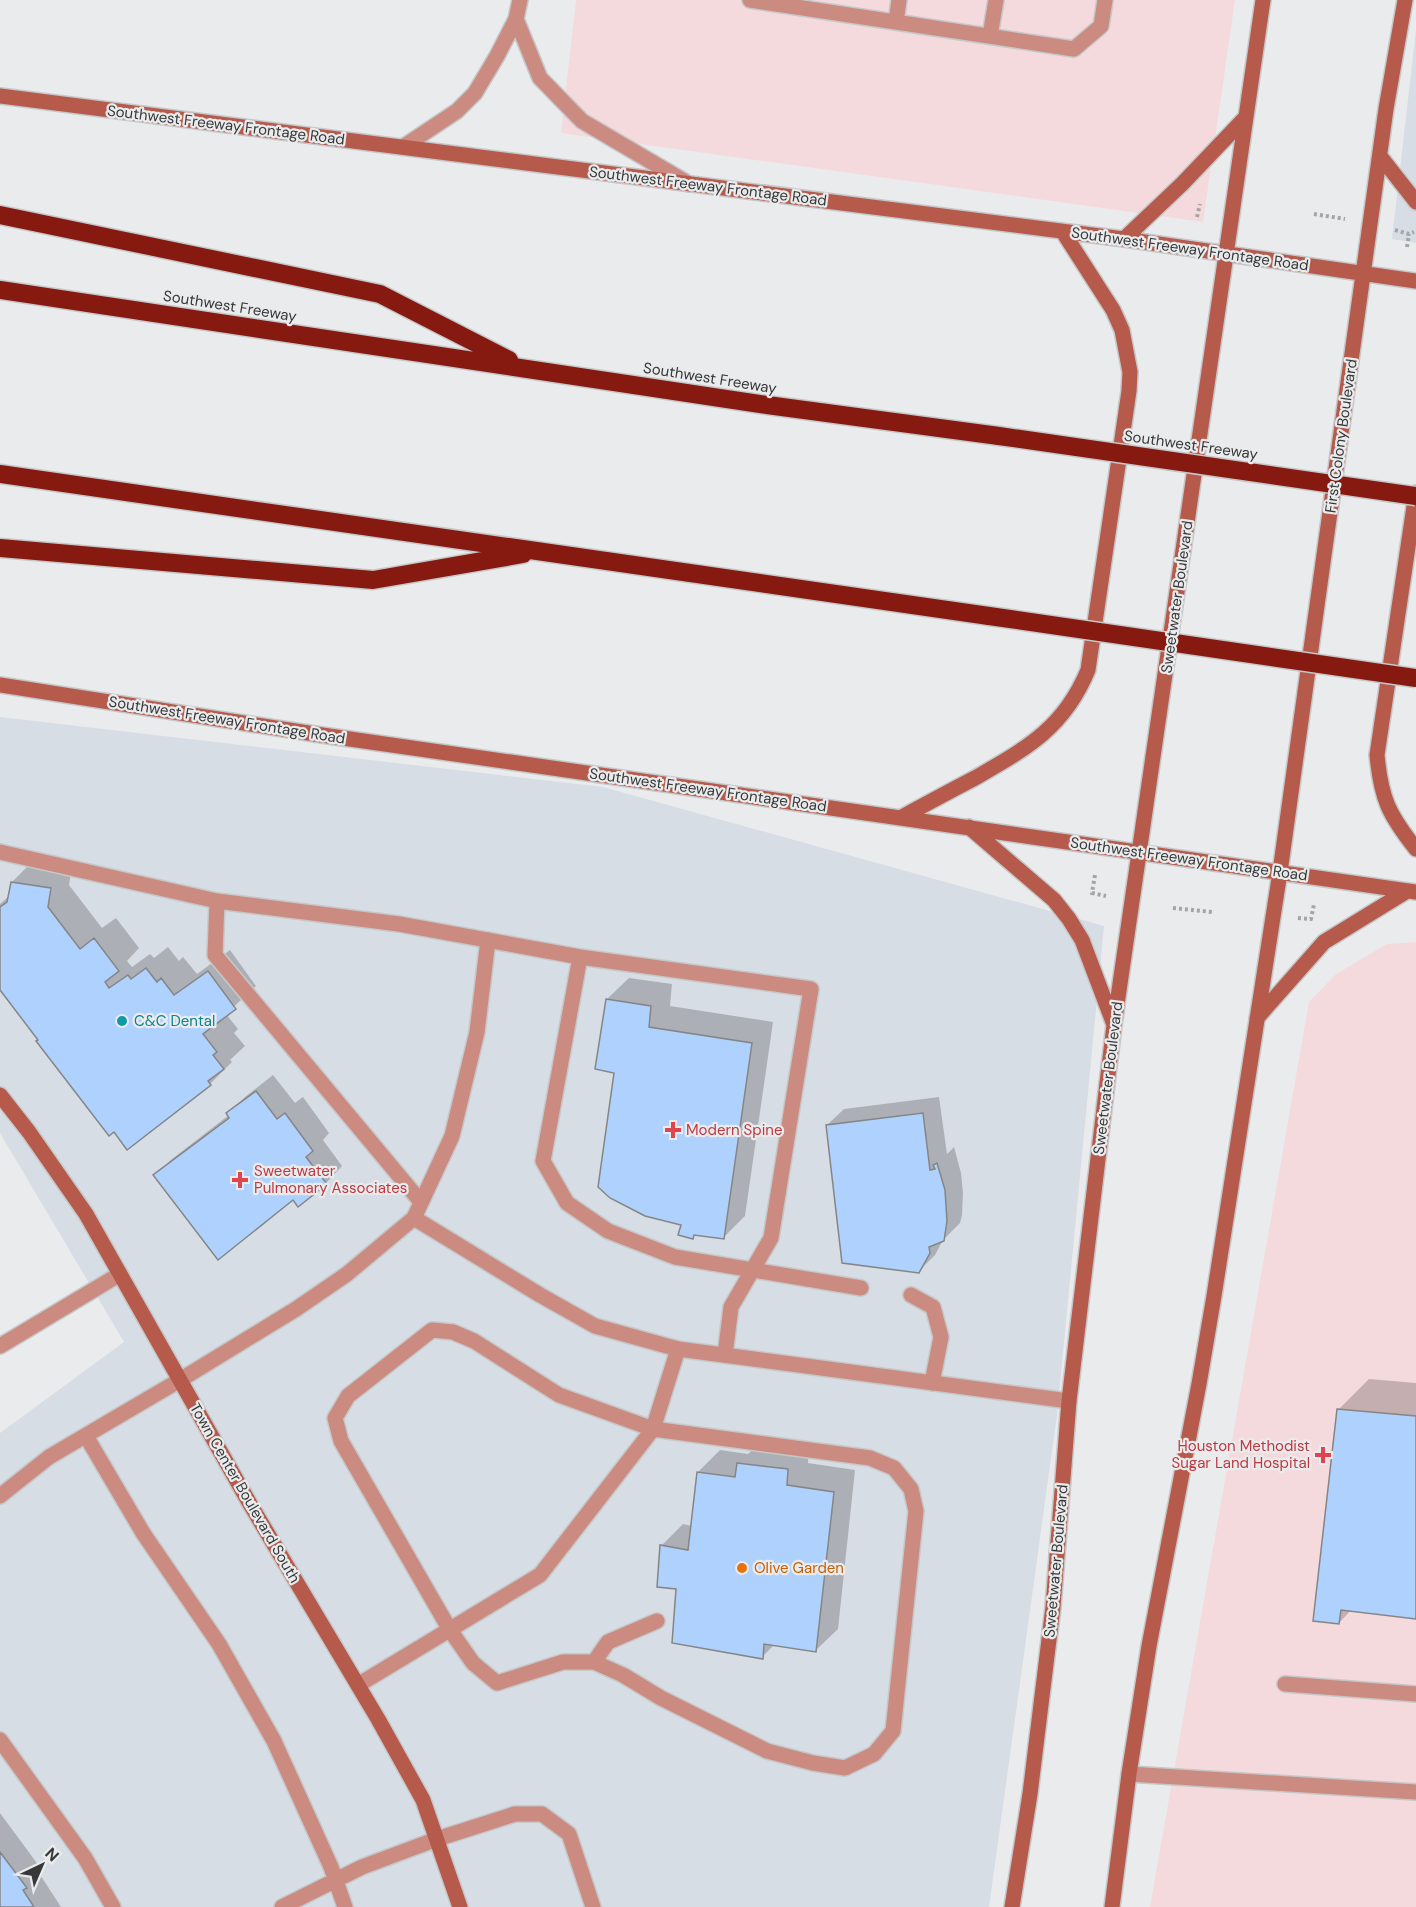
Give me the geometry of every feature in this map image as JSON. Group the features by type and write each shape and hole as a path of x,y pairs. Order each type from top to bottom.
{"highway":[{"path":"0,214 380,294 524,368"},
{"name":"Southwest Freeway","path":"0,290 767,405 1416,494"},
{"path":"0,474 1416,678"},
{"path":"0,549 373,580 538,551"}],"main road":[{"path":"1226,252 1263,0"},
{"name":"First Colony Boulevard","path":"1280,872 1386,109 1405,0"},
{"name":"Southwest Freeway Frontage Road","path":"0,96 1226,252 1416,281"},
{"path":"1124,239 1182,184 1246,117"},
{"path":"1380,156 1416,202"},
{"path":"902,818 1016,755 1039,738 1066,710 1079,691 1088,670 1130,372 1122,330 1113,310 1063,232"},
{"name":"Sweetwater Boulevard","path":"1012,1907 1030,1794 1053,1607 1069,1401 1114,1025 1226,252"},
{"path":"1416,494 1377,755 1384,799 1394,819 1416,849"},
{"name":"Southwest Freeway Frontage Road","path":"0,685 324,735 1411,891"},
{"path":"969,827 1054,900 1069,919 1082,940 1114,1025"},
{"path":"1112,1907 1129,1774 1159,1587 1199,1384 1280,872"},
{"path":"1257,1018 1324,942 1411,891"},
{"name":"Town Center Boulevard South","path":"0,1095 29,1132 86,1214 250,1504 358,1685 423,1800 460,1907"}],"street":[{"path":"403,147 457,111 475,93 516,19 520,0"},
{"path":"750,0 1074,49 1101,26 1105,0"},
{"path":"896,22 899,0"},
{"path":"990,36 996,0"},
{"path":"516,19 540,78 582,121 689,184"},
{"path":"0,852 217,901 399,924 580,957 811,989 771,1238 731,1307 725,1355"},
{"path":"217,901 215,954 421,1202"},
{"path":"0,1496 49,1457 296,1309 347,1274 414,1218 452,1136 477,1032 488,940"},
{"path":"580,957 543,1161 567,1203 608,1231 675,1257 861,1288"},
{"path":"414,1218 595,1326 678,1349 1069,1401"},
{"path":"0,1346 120,1274"},
{"path":"910,1295 933,1307 941,1337 933,1383"},
{"path":"432,1330 453,1332 474,1341 559,1395 653,1429 870,1458 894,1468 912,1489 916,1511 893,1731 874,1754 845,1768 813,1763 767,1751 594,1662 563,1662 497,1683 473,1662 450,1630 341,1441 335,1418 348,1396 432,1330"},
{"path":"358,1685 540,1575 653,1429 678,1349"},
{"path":"86,1436 143,1533 219,1644 274,1741 335,1879 345,1907"},
{"path":"594,1662 608,1642 657,1621"},
{"path":"1285,1684 1416,1694"},
{"path":"0,1740 85,1857 113,1907"},
{"path":"1129,1774 1416,1792"},
{"path":"282,1907 335,1879 437,1839 515,1814 542,1814 569,1834 593,1907"}],"path":[{"path":"1314,214 1350,219"},
{"path":"1394,230 1411,233 1407,247"},
{"path":"1095,875 1092,893 1112,897"},
{"path":"1292,918 1311,919 1314,904"},
{"path":"1173,908 1212,912"}],"shaded area":[{"path":"576,0 1235,0 1203,222 561,133"},
{"path":"1416,30 1416,243 1392,239"},
{"path":"0,717 603,787 1104,926 1057,1415 989,1907 0,1907 0,1433 124,1342 0,1133"},
{"name":"Houston Methodist Sugar Land Hospital","path":"1416,942 1416,1907 1150,1907 1309,1002 1336,974 1387,944"}],"building":[{"name":"C&C Dental","path":"11,882 51,888 48,907 80,949 94,938 119,971 105,982 109,988 128,975 131,979 146,968 157,982 161,978 174,995 208,971 236,1009 203,1034 217,1052 213,1055 224,1069 208,1081 211,1085 127,1150 114,1132 109,1136 0,990 0,907 7,902"},
{"name":"Modern Spine","path":"606,999 651,1006 649,1027 752,1043 724,1239 694,1235 693,1239 678,1235 681,1225 645,1216 610,1198 598,1187 614,1073 595,1069"},
{"name":"Sweetwater Pulmonary Associates","path":"256,1091 277,1119 285,1113 313,1151 306,1157 327,1184 298,1207 293,1200 218,1260 153,1175 229,1118 226,1113"},
{"path":"923,1113 930,1170 935,1169 933,1165 937,1163 945,1190 947,1221 944,1241 929,1247 930,1253 919,1273 842,1263 826,1125"},
{"path":"1337,1409 1416,1416 1416,1619 1341,1610 1339,1624 1313,1621"},
{"name":"Olive Garden","path":"737,1463 788,1469 787,1485 834,1492 816,1652 764,1644 763,1659 672,1643 676,1589 657,1587 660,1545 688,1550 697,1472 735,1477"},
{"path":"0,1852 27,1888 23,1890 34,1907 0,1907"}],"place":[{"name":"C&C Dental","path":"122,1021"},
{"name":"Modern Spine","path":"673,1130"},
{"name":"Sweetwater Pulmonary Associates","path":"240,1180"},
{"name":"Houston Methodist Sugar Land Hospital","path":"1323,1455"},
{"name":"Olive Garden","path":"742,1568"}]}
